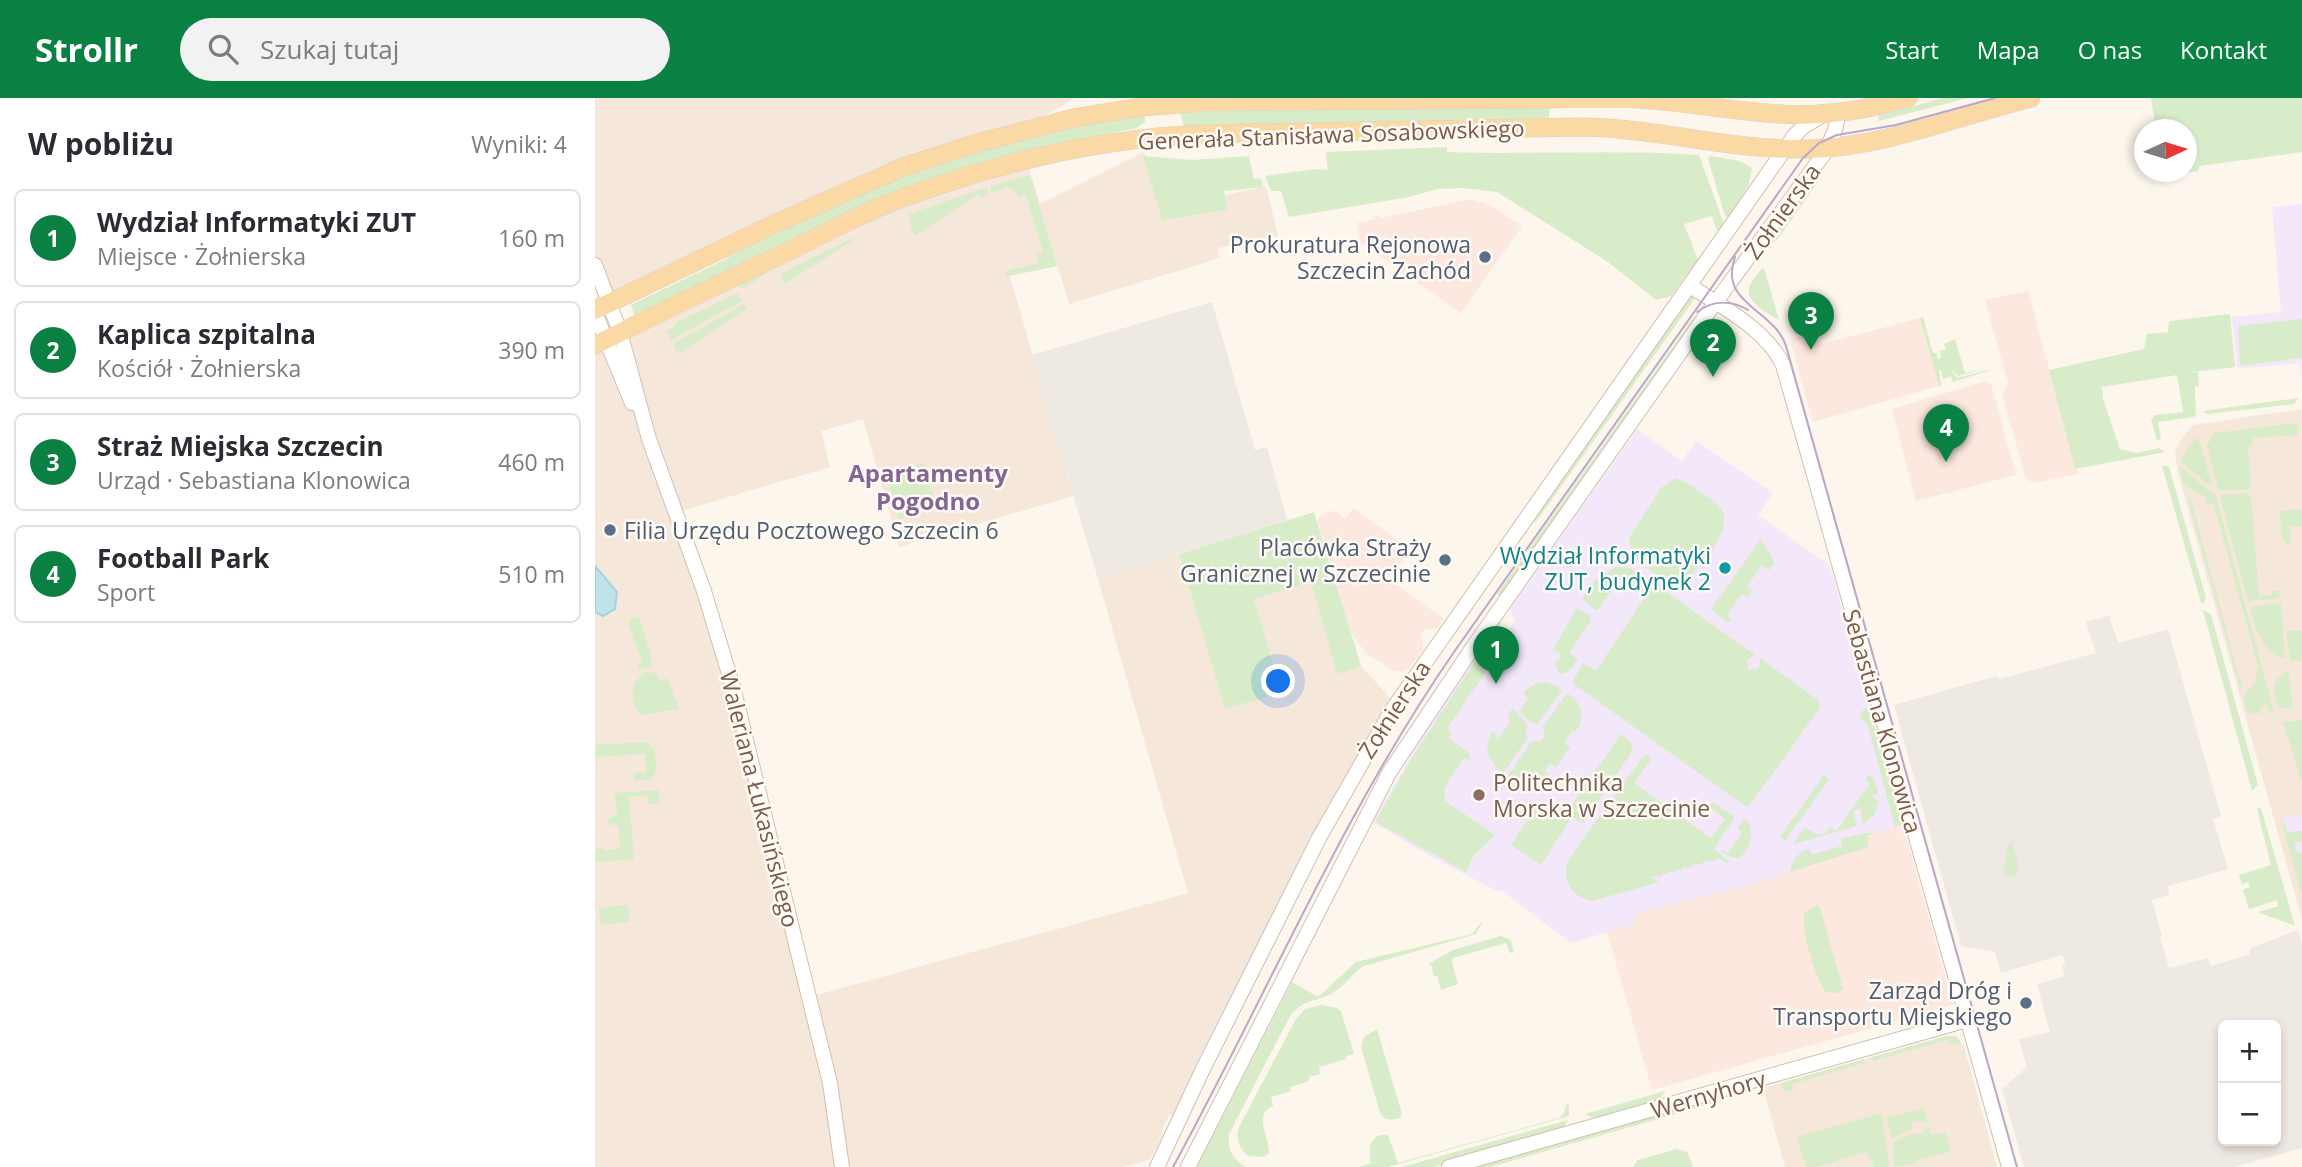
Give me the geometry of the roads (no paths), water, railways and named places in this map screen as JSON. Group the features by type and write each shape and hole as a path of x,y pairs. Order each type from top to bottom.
{"main road":[{"name":"Generała Stanisława Sosabowskiego","path":"600,308 847,190 913,164 1033,128 1116,111 1214,102 1625,98 1776,114 1831,113 1908,98"},
{"name":"Generała Stanisława Sosabowskiego","path":"607,339 906,197 1002,166 1097,145 1204,134 1582,127 1639,130 1786,149 1828,148 1883,139 2031,98"}],"street":[{"name":"Żołnierska","path":"1188,1167 1389,773 1441,693 1715,303 1828,148 1831,113"},
{"name":"Żołnierska","path":"1157,1167 1205,1064 1319,838 1382,726 1417,672 1786,149 1801,129 1831,113"},
{"name":"Żołnierska","path":"1751,146 1760,150 1767,158 1769,167 1766,179"},
{"name":"Waleriana Łukasińskiego","path":"595,265 607,339 649,439 703,591 733,687 830,1083 842,1167"},
{"path":"1690,286 1715,303"},
{"name":"Sebastiana Klonowica","path":"1715,303 1765,338 1775,349 1783,365 2009,1167"},
{"name":"Wernyhory","path":"1449,1167 1968,1020"}],"water":[{"path":"595,566 617,592 615,609 603,616 595,612"}],"tram line":[{"path":"1173,1167 1341,841 1414,714 1454,652 1803,158 1819,143 1837,135 1896,125 1995,98"},
{"path":"1735,257 1732,273 1734,286 1780,333 1786,346 2017,1167"},
{"path":"1697,312 1716,303 1735,304 1748,310"}],"place":[{"name":"Prokuratura Rejonowa Szczecin Zachód","path":"1485,257"},
{"name":"Straż Miejska Szczecin","path":"1811,350"},
{"name":"Kaplica szpitalna","path":"1713,377"},
{"name":"Football Park","path":"1946,462"},
{"name":"Filia Urzędu Pocztowego Szczecin 6","path":"610,530"},
{"name":"Placówka Straży Granicznej w Szczecinie","path":"1445,560"},
{"name":"Wydział Informatyki ZUT, budynek 2","path":"1725,568"},
{"name":"Wydział Informatyki ZUT","path":"1496,684"},
{"name":"Politechnika Morska w Szczecinie","path":"1479,795"},
{"name":"Zarząd Dróg i Transportu Miejskiego","path":"2026,1003"}],"district":[{"name":"Apartamenty Pogodno","path":"928,486"}]}
